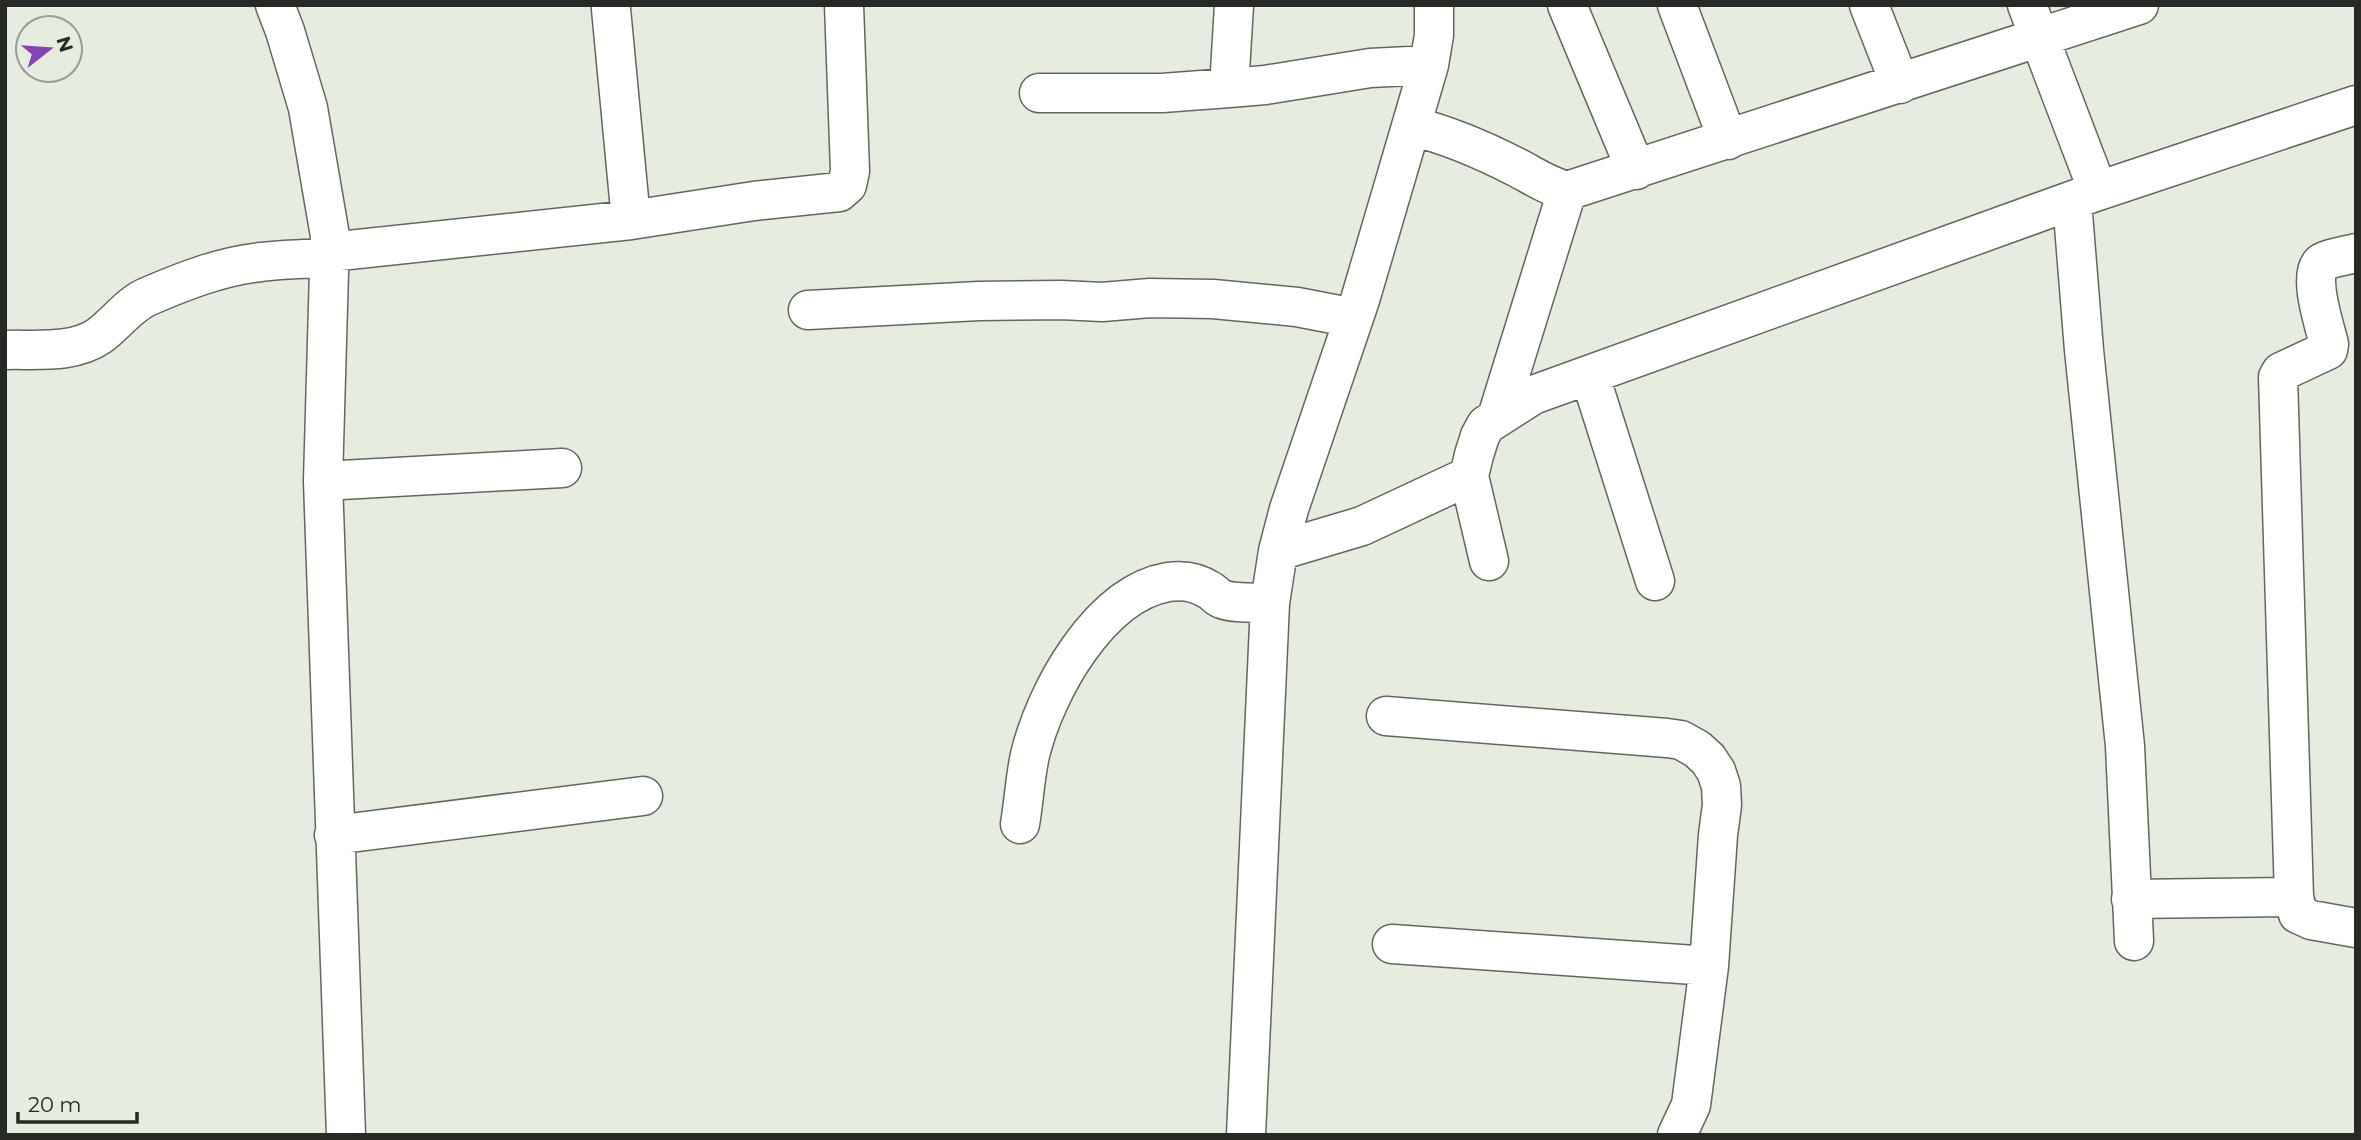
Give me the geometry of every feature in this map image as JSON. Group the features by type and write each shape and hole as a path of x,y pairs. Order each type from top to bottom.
{"street":[{"path":"275,5 308,108 330,236 323,481 346,1135"},
{"path":"5,350 77,348 99,336 118,317 145,297 180,285 198,275 260,262 631,220 754,201 839,192 847,185 850,171 844,5"},
{"path":"1229,88 1234,5"},
{"path":"1246,1135 1270,603 1278,551 1289,509 1354,318 1429,65 1434,35 1434,5"},
{"path":"1567,5 1636,170"},
{"path":"1677,5 1728,140"},
{"path":"1869,5 1900,84"},
{"path":"1411,126 1439,132 1517,167 1550,187 1567,191 1900,84 2034,22 2139,5"},
{"path":"611,9 631,220"},
{"path":"2034,22 2085,196 2088,388 2124,746 2134,941"},
{"path":"1039,93 1162,93 1265,85 1370,68 1429,65"},
{"path":"1489,561 1469,476 1480,436 1486,425 1533,395 2085,196 2356,105"},
{"path":"1497,417 1567,191"},
{"path":"2356,253 2321,263 2316,269 2314,280 2328,349 2281,372 2278,377 2294,897 2298,914 2311,920 2356,928"},
{"path":"808,310 979,301 1102,302 1150,298 1213,299 1297,307 1354,318"},
{"path":"1590,376 1656,581"},
{"path":"323,481 562,468"},
{"path":"1278,551 1362,527 1469,476"},
{"path":"1020,824 1030,755 1046,708 1082,642 1101,622 1131,597 1166,582 1196,583 1221,599 1270,603"},
{"path":"1387,716 1681,740 1697,749 1716,771 1721,786 1722,805 1709,966 1691,1105 1677,1135"},
{"path":"334,835 643,796"},
{"path":"2131,899 2294,897"},
{"path":"1392,944 1709,966"}]}
